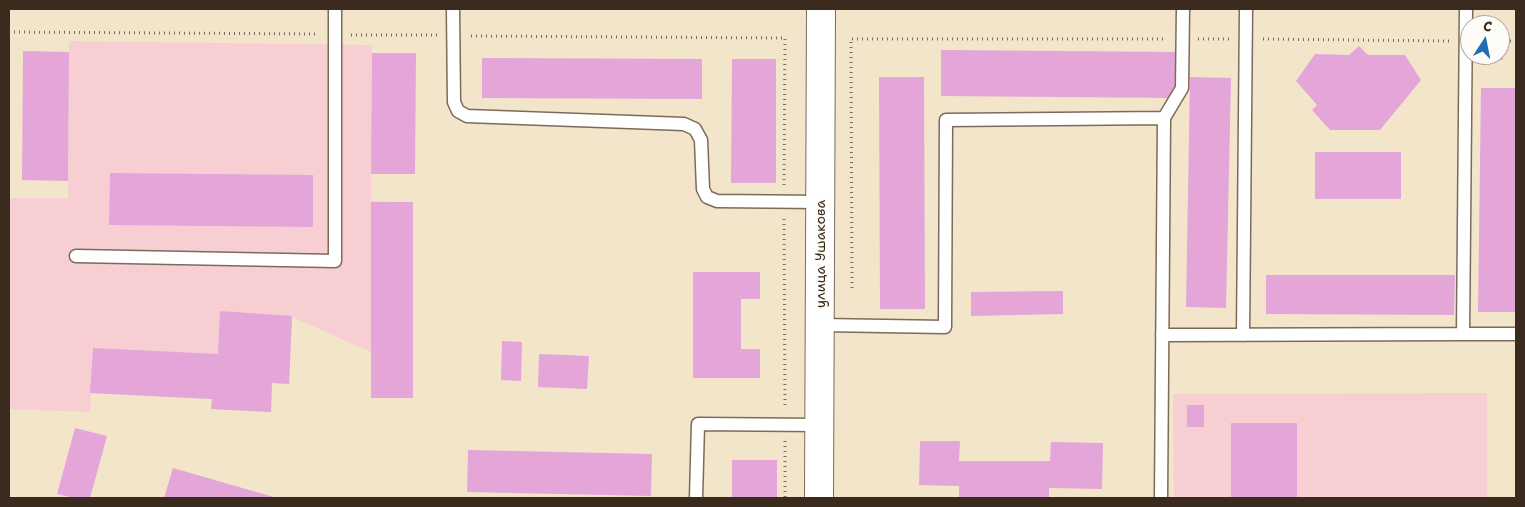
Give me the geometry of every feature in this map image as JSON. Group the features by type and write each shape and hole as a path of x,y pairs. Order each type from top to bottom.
{"street":[{"name":"улица Ушакова","path":"819,498 822,325 821,9"}],"lane":[{"path":"76,256 335,261 336,9"},
{"path":"453,9 454,102 458,111 463,114 468,116 684,124 695,129 702,140 703,189 707,197 716,201 821,202"},
{"path":"1161,498 1164,118 1182,88 1182,9"},
{"path":"1243,335 1246,9"},
{"path":"1464,334 1465,65"},
{"path":"822,325 945,327 946,120 1164,118"},
{"path":"1162,335 1516,334"},
{"path":"696,498 698,424 820,425"}],"path":[{"path":"852,288 851,39 1246,38 1460,40"}],"shaded area":[{"path":"69,41 372,45 371,201 413,202 413,398 371,352 292,317 289,384 272,383 271,412 211,409 212,399 91,393 90,412 9,409 9,198 68,198"},
{"path":"1487,393 1487,498 1174,498 1173,394"}],"building":[{"path":"1359,46 1368,55 1405,55 1421,80 1380,130 1330,130 1312,110 1317,105 1296,81 1315,54 1349,55"},
{"path":"941,50 1175,52 1175,98 941,96"},
{"path":"23,51 69,52 68,181 22,180"},
{"path":"372,53 416,53 415,174 371,174"},
{"path":"482,58 702,59 702,99 482,98"},
{"path":"732,59 776,59 776,183 731,183"},
{"path":"879,77 924,77 925,309 880,309"},
{"path":"1190,77 1231,78 1226,308 1186,307"},
{"path":"1481,88 1516,88 1516,312 1478,312"},
{"path":"1315,152 1401,152 1401,199 1315,199"},
{"path":"110,173 313,175 313,227 109,225"},
{"path":"371,202 413,202 413,398 371,398"},
{"path":"693,272 760,272 760,299 741,299 741,349 760,349 760,378 693,378"},
{"path":"1266,275 1455,275 1454,315 1266,314"},
{"path":"1063,291 1063,314 971,316 971,292"},
{"path":"220,311 292,316 289,384 272,383 271,412 211,409 212,399 90,393 93,348 218,354"},
{"path":"502,341 522,342 521,381 501,380"},
{"path":"539,354 589,356 587,389 538,387"},
{"path":"1187,405 1204,405 1204,427 1187,427"},
{"path":"1231,423 1297,423 1297,498 1231,498"},
{"path":"75,428 107,436 90,498 74,498 57,494"},
{"path":"920,441 960,441 959,461 1050,461 1051,442 1103,443 1102,489 1049,488 1049,498 959,498 959,486 919,485"},
{"path":"468,450 652,454 651,496 467,492"},
{"path":"732,460 777,460 777,498 732,498"},
{"path":"173,468 277,498 164,498"}]}
